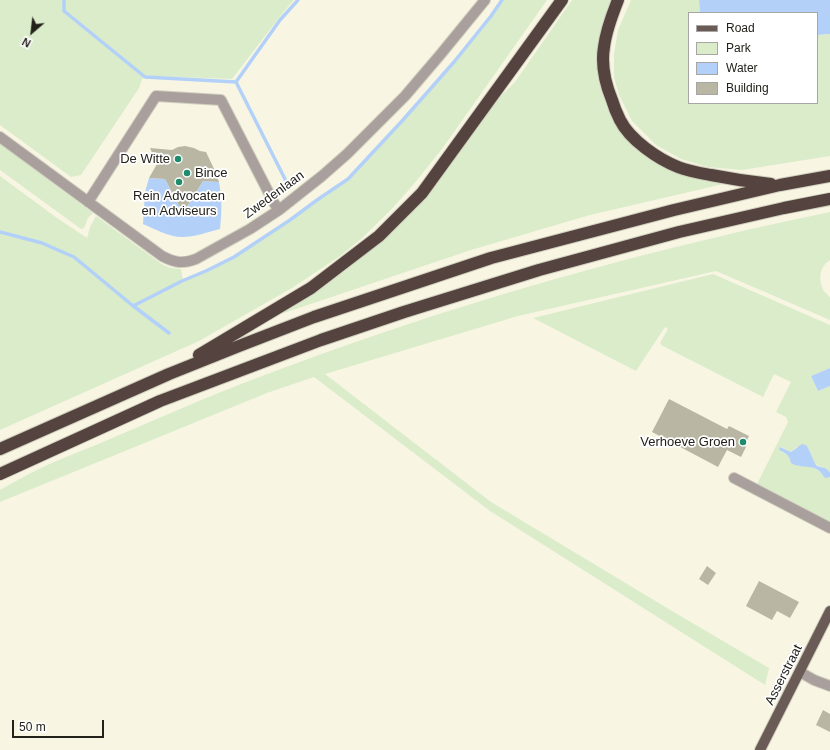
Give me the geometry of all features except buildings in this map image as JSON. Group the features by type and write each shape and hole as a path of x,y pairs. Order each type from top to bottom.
{"highway":[{"path":"169,374 311,288 378,236 422,193 562,0"},
{"path":"618,0 607,31 604,47 604,76 608,92 620,121 632,136 645,148 678,167 728,179 780,186"},
{"path":"0,449 169,374 239,346 314,317 491,258 674,210 830,176"},
{"path":"0,474 160,401 321,340 404,312 539,270 679,232 830,199"}],"main road":[{"name":"Asserstraat","path":"760,750 830,611"}],"street":[{"name":"Zwedenlaan","path":"0,137 162,256 177,262 190,261 250,229 279,210 347,154 400,100 440,55 484,0"},
{"path":"88,202 156,96 221,100 279,210"},
{"path":"734,478 830,528"},
{"path":"800,672 814,680 830,686"}],"green space":[{"path":"0,0 294,0 232,79 147,76 142,79 139,88 81,175 71,177 0,125"},
{"path":"502,0 547,0 442,149 390,211 361,239 340,256 292,288 199,341 0,430 0,176 87,238 90,227 96,216 163,265 181,269 183,281 208,270 249,248 348,179 454,62"},
{"path":"572,0 614,0 598,68 602,93 615,123 642,153 661,165 728,183 590,215 471,250 275,316 345,271 391,231 492,105 515,82"},
{"path":"631,0 699,0 700,12 688,12 688,104 818,104 818,35 830,34 830,156 742,170 708,167 681,159 656,145 632,121 619,95 614,77 614,54 618,30"},
{"path":"0,144 93,213 88,218 84,228 81,229 0,170"},
{"path":"830,212 830,260 824,266 820,278 824,291 830,298 830,320 716,271 518,316 325,374 491,502 769,668 765,685 490,511 314,377 267,393 0,502 0,490 49,464 201,400 355,342 433,316 590,269 750,229"},
{"path":"713,274 830,325 830,368 811,376 818,391 830,386 830,472 815,463 809,449 797,447 791,452 781,447 779,450 790,457 792,463 800,466 810,466 823,475 830,477 830,523 757,484 788,422 786,417 776,412 791,382 774,374 763,397 661,345 660,343 668,329 665,327 636,371 533,318"}],"water":[{"path":"699,0 830,0 830,34 818,35 818,12 700,12"},
{"path":"149,178 165,179 183,213 203,181 219,182 221,194 220,229 187,237 177,237 143,224 145,192"},
{"path":"830,368 830,386 818,391 811,376"},
{"path":"802,444 808,447 817,466 825,468 830,472 830,477 824,477 817,469 791,463 788,456 779,450 780,447 791,452"}],"waterway":[{"path":"64,0 64,11 145,77 236,82 289,187"},
{"path":"236,82 280,20 298,0"},
{"path":"133,306 234,257 348,179 454,62 502,0"},
{"path":"0,232 42,243 74,257 132,305 169,333"}],"place":[{"name":"De Witte","path":"178,159"},
{"name":"Bince","path":"187,173"},
{"name":"Rein Advocaten en Adviseurs","path":"179,182"},
{"name":"Verhoeve Groen","path":"743,442"}]}
